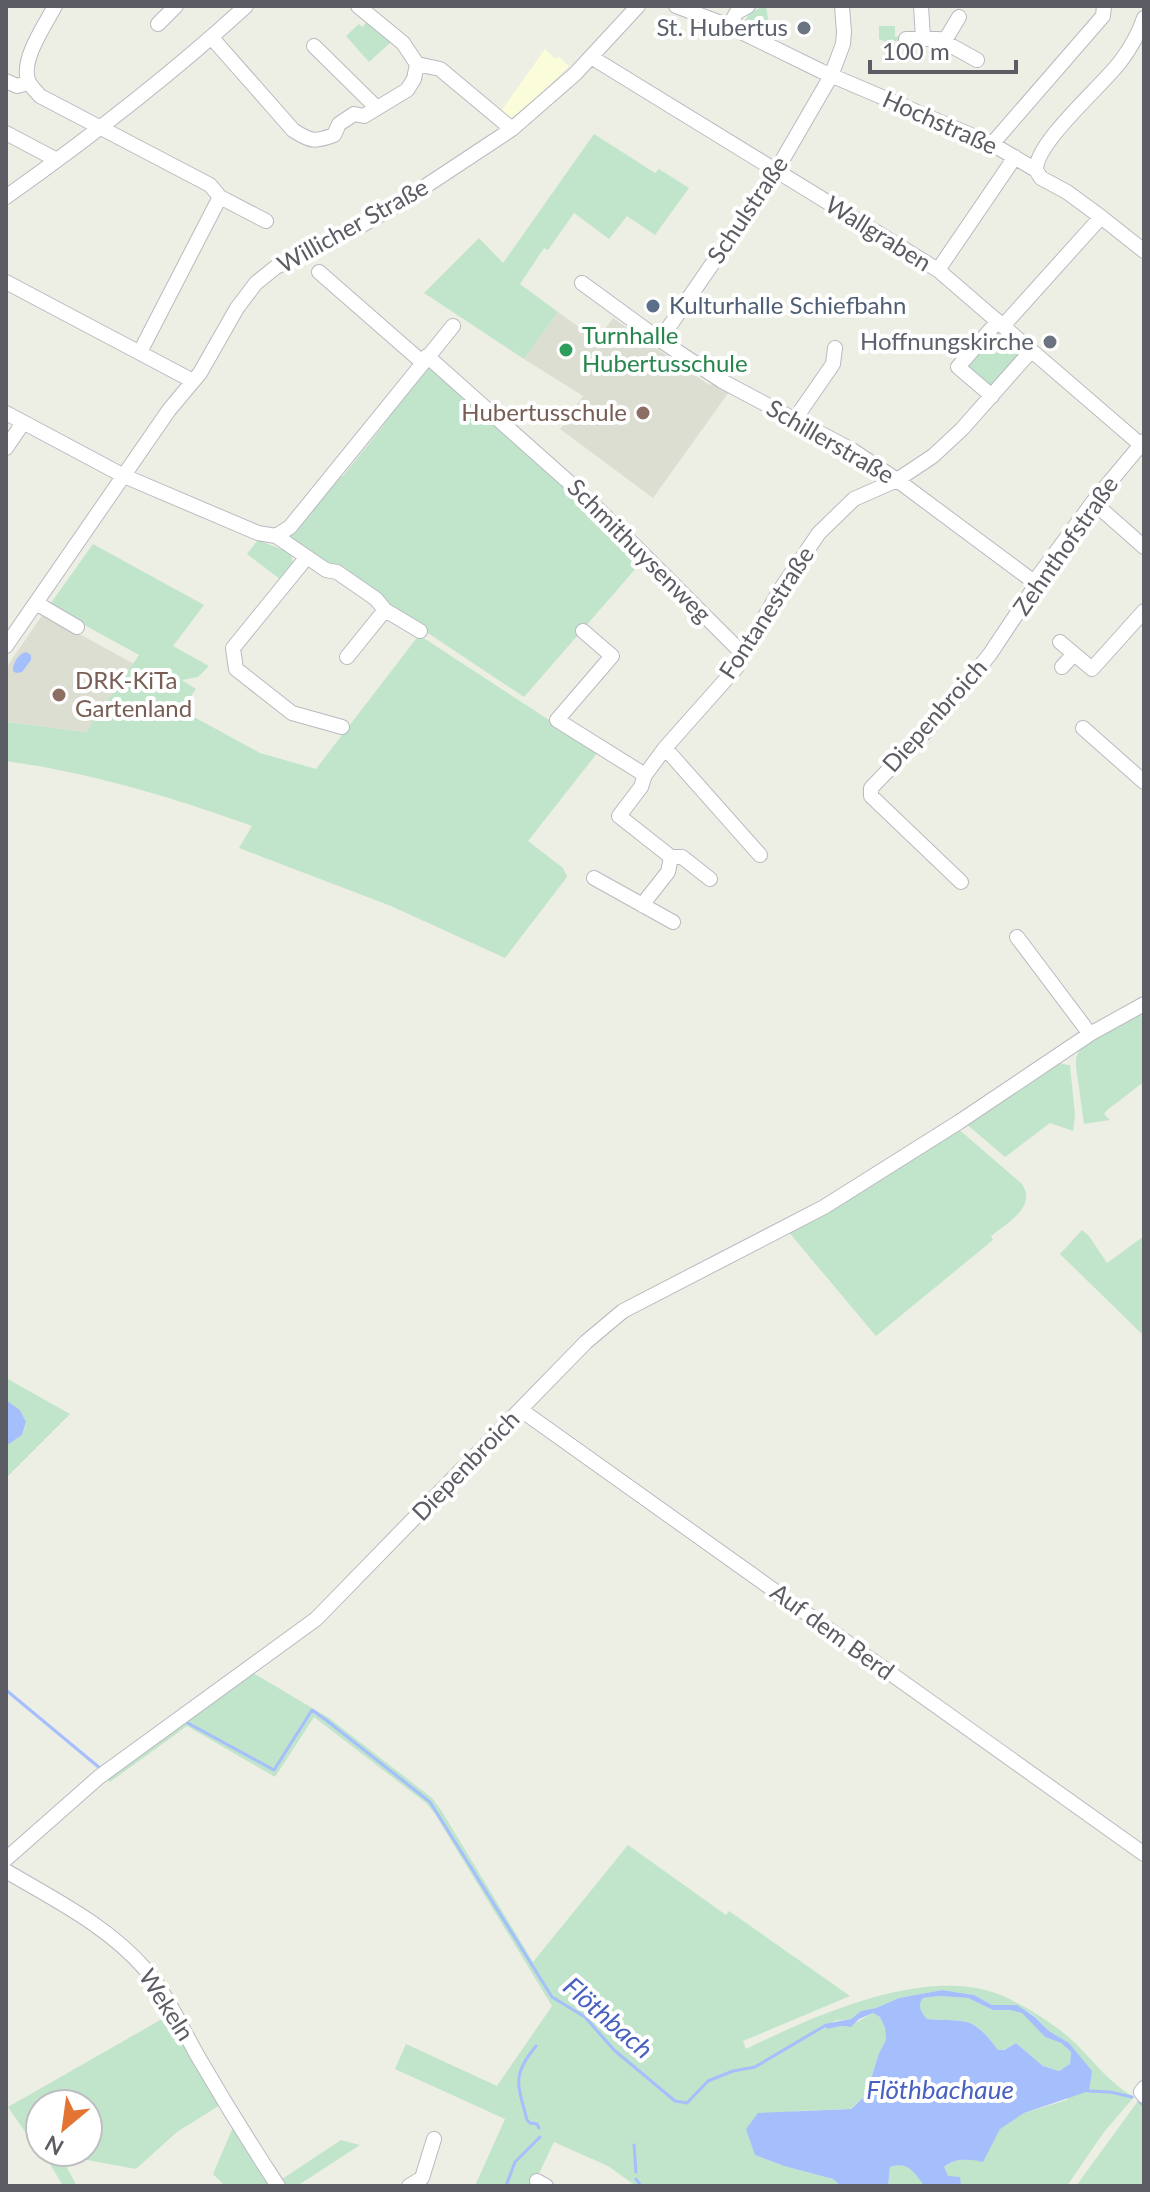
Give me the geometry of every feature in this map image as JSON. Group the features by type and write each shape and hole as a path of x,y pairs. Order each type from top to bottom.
{"street":[{"path":"55,6 26,67 28,83 40,96 210,185 220,197 266,221"},
{"path":"158,24 176,6"},
{"path":"6,197 101,127 212,38 246,6"},
{"path":"358,6 403,43 417,64 440,69 512,129"},
{"name":"Willicher Straße","path":"6,646 169,410 193,381 237,308 256,283 266,273 300,254 364,224 512,129 591,57 638,6"},
{"name":"Hochstraße","path":"676,6 729,26 831,76 992,144 1036,170 1041,178 1067,192 1144,251"},
{"path":"729,26 737,12 748,6"},
{"name":"Schulstraße","path":"660,340 776,171 831,76 843,44 842,6"},
{"path":"921,6 923,38"},
{"path":"992,144 1103,16 1104,6"},
{"path":"944,42 959,17"},
{"path":"1036,170 1036,161 1046,144 1121,62 1144,18"},
{"path":"212,38 293,130 317,141 334,135 339,124 354,114 364,116 407,90 414,79 417,64"},
{"path":"906,39 939,39 977,60"},
{"path":"314,46 377,108"},
{"name":"Wallgraben","path":"591,57 938,270 1142,443"},
{"path":"6,81 17,86 28,83"},
{"path":"6,133 57,160"},
{"path":"938,270 1015,157"},
{"path":"140,352 220,197"},
{"path":"990,398 958,367 1101,217"},
{"name":"Schmithuysenweg","path":"319,272 533,449 609,519 744,655"},
{"path":"6,282 193,381"},
{"name":"Schillerstraße","path":"582,283 722,381 852,450 1034,582"},
{"path":"276,536 290,527 453,326"},
{"path":"795,419 833,364 835,348"},
{"name":"Fontanestraße","path":"710,879 682,857 671,857 619,816 665,748 736,668 780,590 819,533 854,499 897,480 933,456 962,429 1031,351"},
{"path":"6,413 124,476 258,533 276,536 326,570 337,572 376,599 385,610 420,631"},
{"path":"6,448 23,423"},
{"name":"Zehnthofstraße","path":"991,653 1032,591 1034,582 1093,502 1142,443"},
{"path":"1093,502 1144,547"},
{"path":"307,557 233,648 236,669 292,713 342,727"},
{"path":"36,603 77,627"},
{"path":"347,657 385,610"},
{"path":"1060,642 1092,669 1144,611"},
{"path":"583,631 612,656 557,720 645,775"},
{"name":"Diepenbroich","path":"961,882 871,796 871,788 934,723 991,653"},
{"path":"1062,667 1074,654"},
{"path":"1083,728 1144,782"},
{"path":"665,748 760,855"},
{"path":"642,905 668,872 671,857"},
{"path":"594,878 673,922"},
{"path":"1017,937 1090,1034 1144,1004"},
{"name":"Diepenbroich","path":"6,1859 99,1777 316,1619 586,1342 623,1311 824,1207 1090,1034"},
{"name":"Auf dem Berd","path":"521,1410 1144,1854"},
{"name":"Wekeln","path":"6,1871 93,1922 148,1972 232,2116 278,2186"},
{"path":"1144,2088 1141,2092 1144,2096"},
{"path":"409,2186 422,2178 434,2139"}],"shaded area":[{"path":"766,6 768,19 763,33 745,21 749,14"},
{"path":"368,21 392,41 369,62 346,36 359,24 362,27"},
{"path":"879,26 895,26 895,37 904,36 904,41 893,41 891,44 879,39"},
{"path":"545,49 569,66 529,105 511,118 504,118 499,114"},
{"path":"594,134 655,173 659,169 689,188 655,235 627,216 609,239 574,213 548,250 544,248 520,284 558,312 524,359 424,293 479,238 503,263"},
{"name":"Hubertusschule","path":"558,312 597,340 613,318 709,385 714,383 729,392 653,498 560,429 583,396 524,359"},
{"path":"995,330 1021,352 990,389 963,367"},
{"path":"434,369 604,517 598,524 607,533 616,534 644,559 524,697 389,607 387,601 334,565 330,569 284,539 296,531 338,477 343,476 422,370"},
{"path":"258,540 291,553 293,564 281,580 247,554"},
{"path":"93,544 204,605 173,646 209,666 198,677 182,680 196,689 181,710 260,753 316,769 419,635 598,752 528,841 563,868 567,877 505,958 391,906 239,848 252,826 131,787 6,761 6,722 86,732 139,655 52,607 51,603"},
{"name":"DRK-KiTa Gartenland","path":"43,614 134,664 86,732 6,722 6,668"},
{"path":"1144,1009 1144,1086 1141,1084 1106,1111 1104,1114 1110,1120 1084,1124 1076,1066 1081,1047"},
{"path":"1059,1059 1062,1064 1070,1065 1075,1115 1073,1131 1050,1123 1005,1157 964,1122"},
{"path":"956,1127 1022,1184 1026,1200 1018,1214 991,1236 993,1240 876,1336 787,1230"},
{"path":"1082,1230 1107,1263 1144,1236 1144,1336 1060,1254"},
{"path":"6,1378 70,1414 6,1478 6,1446 22,1435 26,1423 20,1410 6,1400"},
{"path":"250,1671 329,1718 432,1798 533,1962 628,1845 726,1915 729,1911 850,1996 743,2041 746,2049 869,1999 903,1990 937,1986 968,1987 998,1994 1043,2018 1067,2036 1113,2082 1134,2097 1104,2132 1067,2186 961,2186 943,2168 962,2160 983,2161 1000,2128 1024,2113 1067,2100 1079,2057 1069,2043 1017,2006 992,2005 974,1995 942,1990 899,1998 861,2011 851,2019 834,2021 827,2029 848,2027 873,2013 880,2017 885,2028 886,2040 866,2095 850,2109 794,2111 755,2155 833,2179 841,2186 636,2186 608,2166 554,2142 533,2186 475,2186 505,2119 395,2069 406,2044 497,2086 552,2006 426,1803 314,1717 275,1777 187,1726 110,1782 105,1778"},
{"path":"939,1996 968,1998 993,2010 1023,2013 1045,2037 1061,2043 1071,2052 1070,2064 1059,2071 1043,2066 1016,2043 998,2050 982,2031 968,2022 927,2019 920,2009 921,2001"},
{"path":"169,2015 220,2105 177,2132 136,2169 104,2163 104,2088 41,2088"},
{"path":"1141,2097 1144,2100 1144,2186 1076,2186"},
{"path":"24,2098 24,2130 8,2107"},
{"path":"234,2125 274,2186 225,2186 213,2174"},
{"path":"341,2140 360,2145 297,2186 283,2186 279,2181"},
{"path":"908,2166 927,2186 888,2186 890,2167"},
{"path":"52,2168 67,2168 77,2186 63,2186"}],"water":[{"path":"26,652 31,655 31,660 22,672 16,673 13,671 15,662"},
{"path":"6,1400 20,1410 26,1422 22,1435 6,1446"},
{"name":"Flöthbachaue","path":"942,1990 974,1995 992,2005 1017,2005 1069,2043 1092,2071 1089,2091 1024,2113 1000,2129 983,2162 962,2160 944,2167 948,2176 960,2177 961,2186 924,2185 910,2169 902,2165 890,2167 888,2186 841,2186 833,2179 755,2155 746,2129 758,2113 851,2109 866,2095 886,2040 880,2017 873,2013 859,2019 851,2027 827,2029 825,2024 851,2019 861,2011 899,1998","holes":["923,1998 968,1998 993,2010 1022,2013 1045,2037 1061,2043 1071,2052 1070,2064 1059,2071 1043,2066 1016,2043 998,2050 982,2031 968,2022 927,2019 920,2009"]}],"waterway":[{"name":"Flöthbach","path":"6,1690 101,1769"},
{"name":"Flöthbach","path":"186,1722 274,1770 312,1710 326,1720 430,1802 552,1997 585,2017 614,2050 675,2101 687,2103 708,2081 733,2071 755,2067 826,2025"},
{"path":"536,2046 523,2065 519,2081 527,2120 539,2128"},
{"name":"Flöthbach","path":"1088,2091 1132,2097"},
{"name":"Flöthbach","path":"1139,2101 1144,2106"},
{"path":"506,2186 515,2162 540,2137"},
{"path":"634,2145 636,2172"},
{"path":"636,2179 641,2186"}],"place":[{"name":"St. Hubertus","path":"804,28"},
{"name":"Kulturhalle Schiefbahn","path":"653,306"},
{"name":"Hoffnungskirche","path":"1050,342"},
{"name":"Turnhalle Hubertusschule","path":"566,350"},
{"name":"Hubertusschule","path":"643,413"},
{"name":"DRK-KiTa Gartenland","path":"59,695"}]}
